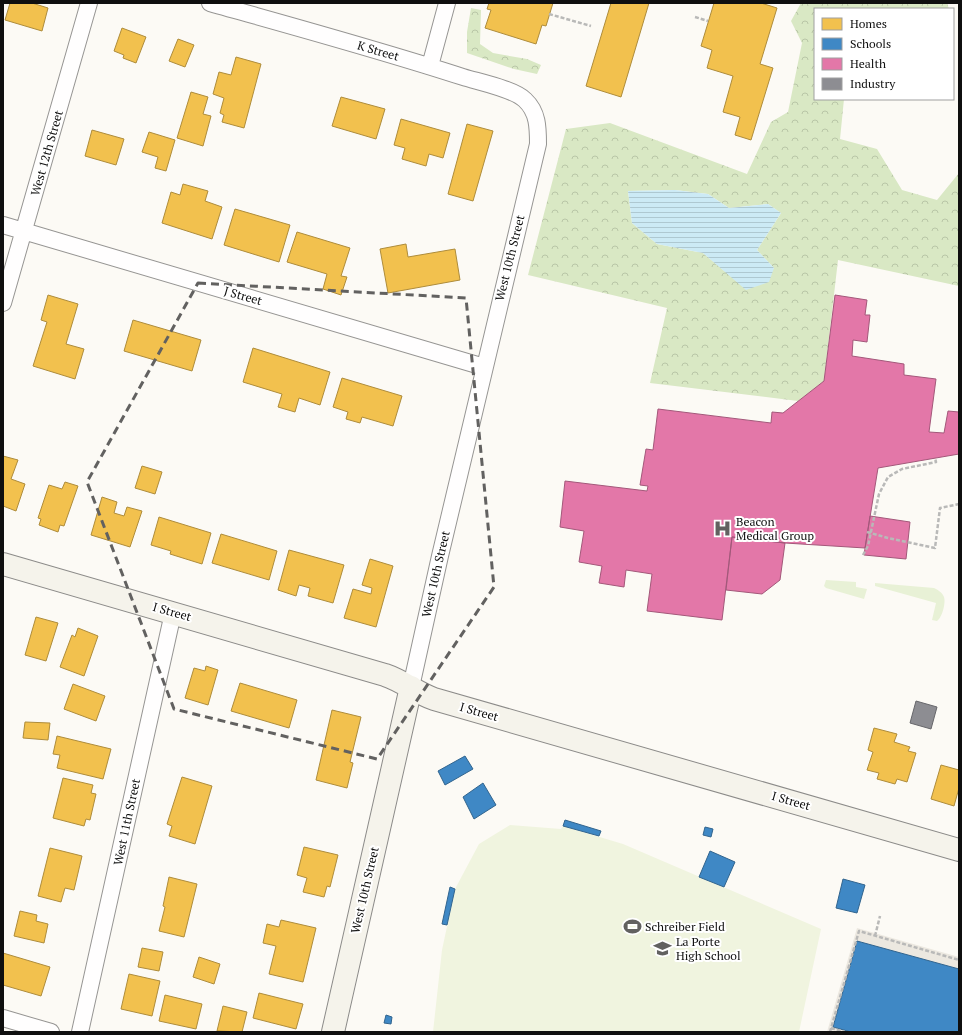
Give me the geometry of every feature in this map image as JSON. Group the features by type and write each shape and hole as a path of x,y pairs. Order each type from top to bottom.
{"street":[{"name":"West 12th Street","path":"3,303 90,3"},
{"name":"K Street","path":"210,3 430,66 517,95 526,101 536,116"},
{"path":"430,66 447,3"},
{"name":"West 10th Street","path":"333,1032 438,563 538,144 536,116"},
{"name":"J Street","path":"3,225 484,367"},
{"name":"I Street","path":"3,564 385,675 394,678 434,699 959,850"},
{"name":"West 11th Street","path":"80,1032 173,613"},
{"path":"3,1018 51,1032"}],"path":[{"path":"549,14 592,26"},
{"path":"695,17 708,21"},
{"path":"863,555 868,546 869,532 879,494 888,477 902,469 936,462 935,458"},
{"path":"869,532 888,538 935,548 940,508 959,504"},
{"path":"875,936 880,916"},
{"path":"830,1032 859,931 959,960"},
{"path":"831,1028 845,1032"}],"highlighted area":[{"path":"198,283 466,298 494,587 377,759 174,709 87,482"}],"green space":[{"path":"801,3 947,3 949,8 814,8 814,100 844,100 840,139 877,149 902,190 937,200 959,173 959,286 838,260 824,381 798,401 650,383 667,308 528,275 566,129 610,123 747,174 771,122 788,112 802,43 791,21","holes":["675,190 708,194 729,208 768,204 781,213 757,250 774,268 746,289 703,253 657,244 632,223 628,191"]},
{"path":"471,8 481,10 480,44 493,53 527,59 541,65 537,74 514,69 467,53 467,32"},
{"path":"826,580 856,582 856,587 867,589 864,599 826,588 824,586"},
{"path":"875,583 934,588 940,591 944,597 942,614 937,621 932,620 936,603 875,586"},
{"name":"Schreiber Field","path":"510,825 561,829 563,826 623,844 821,929 799,1032 433,1032 442,950 455,889 479,844"}],"shaded area":[{"path":"857,928 959,957 959,969 857,941 833,1027 851,1032 827,1032"}],"water":[{"path":"675,190 708,194 729,208 768,204 781,213 757,250 774,268 769,282 746,290 703,253 657,244 632,223 628,191"}],"building: Homes":[{"path":"10,3 32,3 48,8 42,31 5,20"},
{"path":"489,3 553,3 546,26 542,25 536,44 485,28 491,10 487,9"},
{"path":"611,3 649,3 621,97 586,86"},
{"path":"714,3 761,3 777,8 760,64 773,68 751,140 735,135 740,117 723,112 733,76 707,68 712,50 701,46"},
{"path":"122,28 146,37 136,63 123,58 124,55 114,51"},
{"path":"178,39 194,45 185,67 169,61"},
{"path":"236,57 261,64 244,128 222,122 224,115 220,113 224,98 213,94 219,72 231,75"},
{"path":"191,92 208,97 203,114 211,116 203,146 177,138"},
{"path":"341,97 385,109 376,139 332,126"},
{"path":"401,119 450,133 443,158 429,154 426,166 402,159 405,148 394,145"},
{"path":"467,124 493,131 473,201 448,194"},
{"path":"92,130 124,139 116,165 85,156"},
{"path":"149,132 175,140 166,171 155,168 158,157 142,152"},
{"path":"183,184 208,191 205,201 222,207 212,239 162,223 171,192 180,195"},
{"path":"235,209 290,225 279,262 224,245"},
{"path":"297,232 350,248 341,276 347,277 341,295 323,289 327,274 287,262"},
{"path":"406,244 408,257 455,249 460,280 388,293 380,249"},
{"path":"48,295 78,304 66,344 84,349 75,379 33,366 47,322 41,320"},
{"path":"133,320 201,340 192,371 124,351"},
{"path":"253,348 330,372 320,405 299,398 295,412 278,407 282,394 243,382"},
{"path":"342,378 402,396 393,426 362,417 360,423 346,419 348,412 333,407"},
{"path":"3,456 18,460 11,479 25,484 16,511 3,506"},
{"path":"142,466 162,472 155,494 135,488"},
{"path":"65,482 78,486 64,526 60,525 58,532 39,525 41,519 38,518 49,485 62,489"},
{"path":"102,497 117,502 114,513 124,516 127,507 142,511 130,547 91,535"},
{"path":"159,517 211,533 202,564 170,554 171,551 151,545"},
{"path":"221,534 277,551 269,580 212,563"},
{"path":"289,550 344,565 333,603 308,596 310,588 299,585 296,596 278,590"},
{"path":"370,559 393,566 376,627 344,618 353,589 371,594 372,588 362,585"},
{"path":"36,617 58,623 46,661 25,655"},
{"path":"78,628 98,636 84,676 60,667 72,635 75,637"},
{"path":"206,666 218,670 208,705 185,698 194,668 205,671"},
{"path":"240,683 297,700 289,728 231,711"},
{"path":"73,684 105,696 96,721 64,709"},
{"path":"332,710 361,717 350,762 353,763 347,788 316,780"},
{"path":"25,722 50,723 48,740 23,738"},
{"path":"874,728 897,734 894,742 910,747 908,751 916,753 907,782 897,779 895,784 877,779 879,773 867,770 873,752 868,750"},
{"path":"57,736 111,749 103,779 57,768 60,755 53,754"},
{"path":"941,765 959,770 959,788 954,806 931,799"},
{"path":"182,777 212,786 195,844 169,836 172,826 167,824"},
{"path":"63,778 93,785 91,793 96,794 90,820 86,819 84,826 53,818"},
{"path":"304,847 338,855 330,887 327,886 324,897 303,892 307,878 297,875"},
{"path":"50,848 82,856 74,890 65,888 61,902 38,896"},
{"path":"169,877 197,884 184,937 159,931 165,907 163,906"},
{"path":"20,911 37,915 36,921 48,924 44,943 14,936"},
{"path":"281,920 316,928 303,982 269,974 276,946 263,943 267,924 279,927"},
{"path":"142,948 163,952 159,971 138,967"},
{"path":"3,953 50,967 41,996 3,985"},
{"path":"199,957 220,964 214,984 193,977"},
{"path":"129,974 160,981 152,1016 121,1009"},
{"path":"259,993 303,1004 296,1029 253,1018"},
{"path":"165,995 202,1004 196,1029 159,1021"},
{"path":"223,1006 247,1012 242,1032 217,1031"}],"building: Schools":[{"path":"465,756 473,769 445,785 438,771"},
{"path":"483,783 496,805 474,819 463,797"},
{"path":"565,820 601,831 599,836 563,826"},
{"path":"705,827 713,829 711,837 703,835"},
{"path":"710,851 735,862 724,887 699,877"},
{"path":"843,879 865,885 857,913 836,908"},
{"path":"450,887 455,889 447,925 442,924"},
{"path":"857,941 959,969 959,1032 851,1032 833,1027"},
{"path":"386,1015 392,1017 391,1024 384,1023"}],"building: Health":[{"path":"835,295 867,300 865,315 870,315 867,342 853,340 852,356 904,364 904,375 936,379 929,432 944,433 948,411 959,412 959,454 878,468 865,548 785,543 732,537 722,620 647,611 652,574 626,570 624,587 599,583 602,566 579,562 584,531 560,527 565,481 647,491 648,486 640,485 646,449 653,450 658,409 771,423 772,412 783,413 824,381"},
{"path":"870,516 910,522 906,559 864,555"},
{"path":"732,537 785,543 780,580 762,594 726,590"}],"building: Industry":[{"path":"916,701 937,707 931,729 910,723"}],"place":[{"name":"Beacon Medical Group","path":"723,529"},
{"name":"Schreiber Field","path":"632,927"},
{"name":"La Porte High School","path":"663,949"}]}
